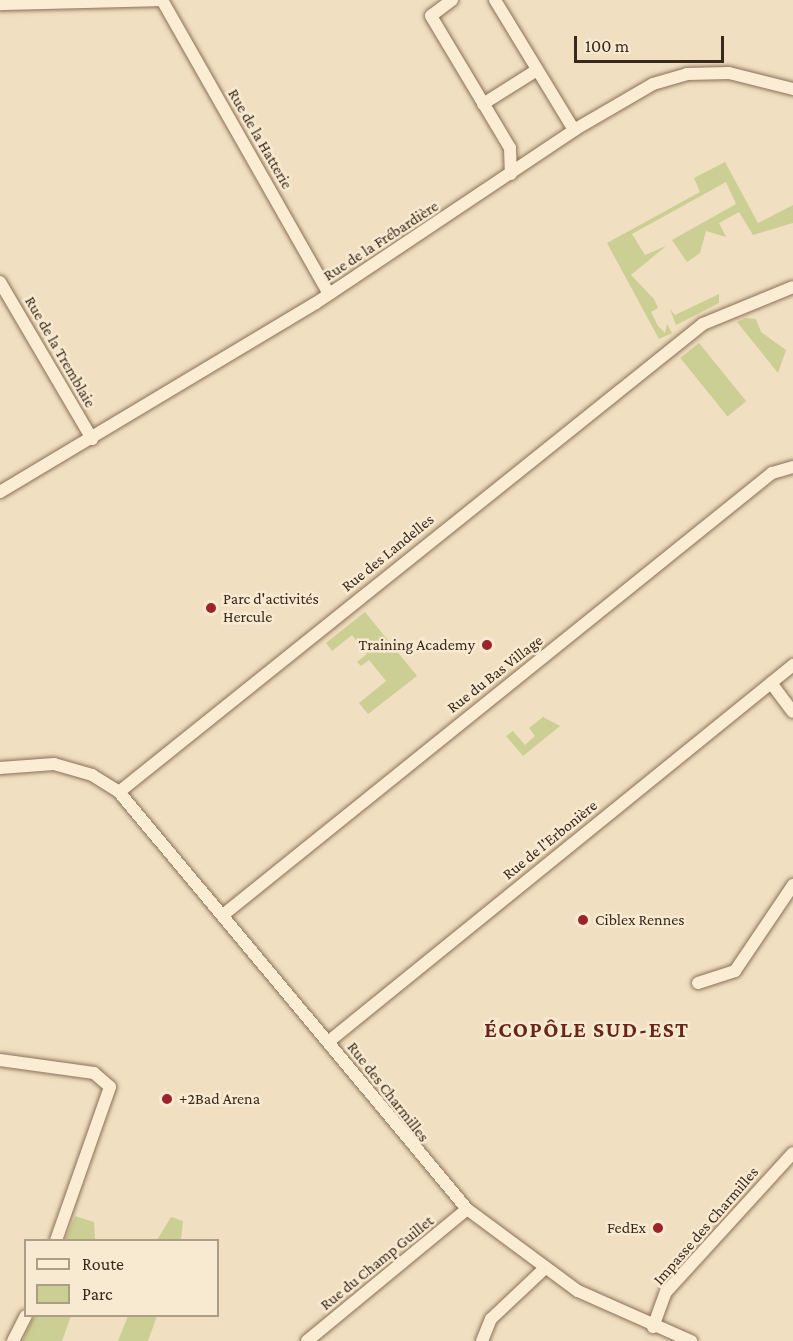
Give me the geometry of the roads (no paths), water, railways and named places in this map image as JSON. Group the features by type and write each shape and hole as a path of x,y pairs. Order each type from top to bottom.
{"street":[{"path":"0,4 161,0"},
{"name":"Rue de la Hatterie","path":"161,0 329,294"},
{"path":"452,0 431,16 510,148 511,174"},
{"path":"495,0 574,130"},
{"path":"483,104 537,70"},
{"name":"Rue de la Frébardière","path":"0,492 92,439 329,294 574,130 653,84 687,74 729,73 793,89"},
{"name":"Rue de la Tremblaie","path":"0,282 92,439"},
{"name":"Rue des Landelles","path":"119,792 703,324 793,287"},
{"name":"Rue du Bas Village","path":"223,915 772,473 793,467"},
{"name":"Rue de l'Erbonière","path":"327,1041 793,665"},
{"path":"771,683 793,712"},
{"path":"0,768 54,764 92,775 119,792"},
{"name":"Rue des Charmilles","path":"119,792 327,1041 406,1144 467,1209 544,1269 653,1327 691,1341"},
{"path":"698,983 735,971 793,885"},
{"path":"0,1059 94,1074 110,1087 56,1239"},
{"name":"Impasse des Charmilles","path":"653,1327 666,1292 793,1153"},
{"name":"Rue du Champ Guillet","path":"308,1341 467,1209"},
{"path":"482,1341 491,1319 544,1269"},
{"path":"13,1341 25,1317"}],"place":[{"name":"Parc d'activités Hercule","path":"211,608"},
{"name":"Training Academy","path":"487,645"},
{"name":"Ciblex Rennes","path":"583,920"},
{"name":"+2Bad Arena","path":"167,1099"},
{"name":"FedEx","path":"658,1228"}],"district":[{"name":"ÉCOPÔLE SUD-EST","path":"587,1030"}]}
